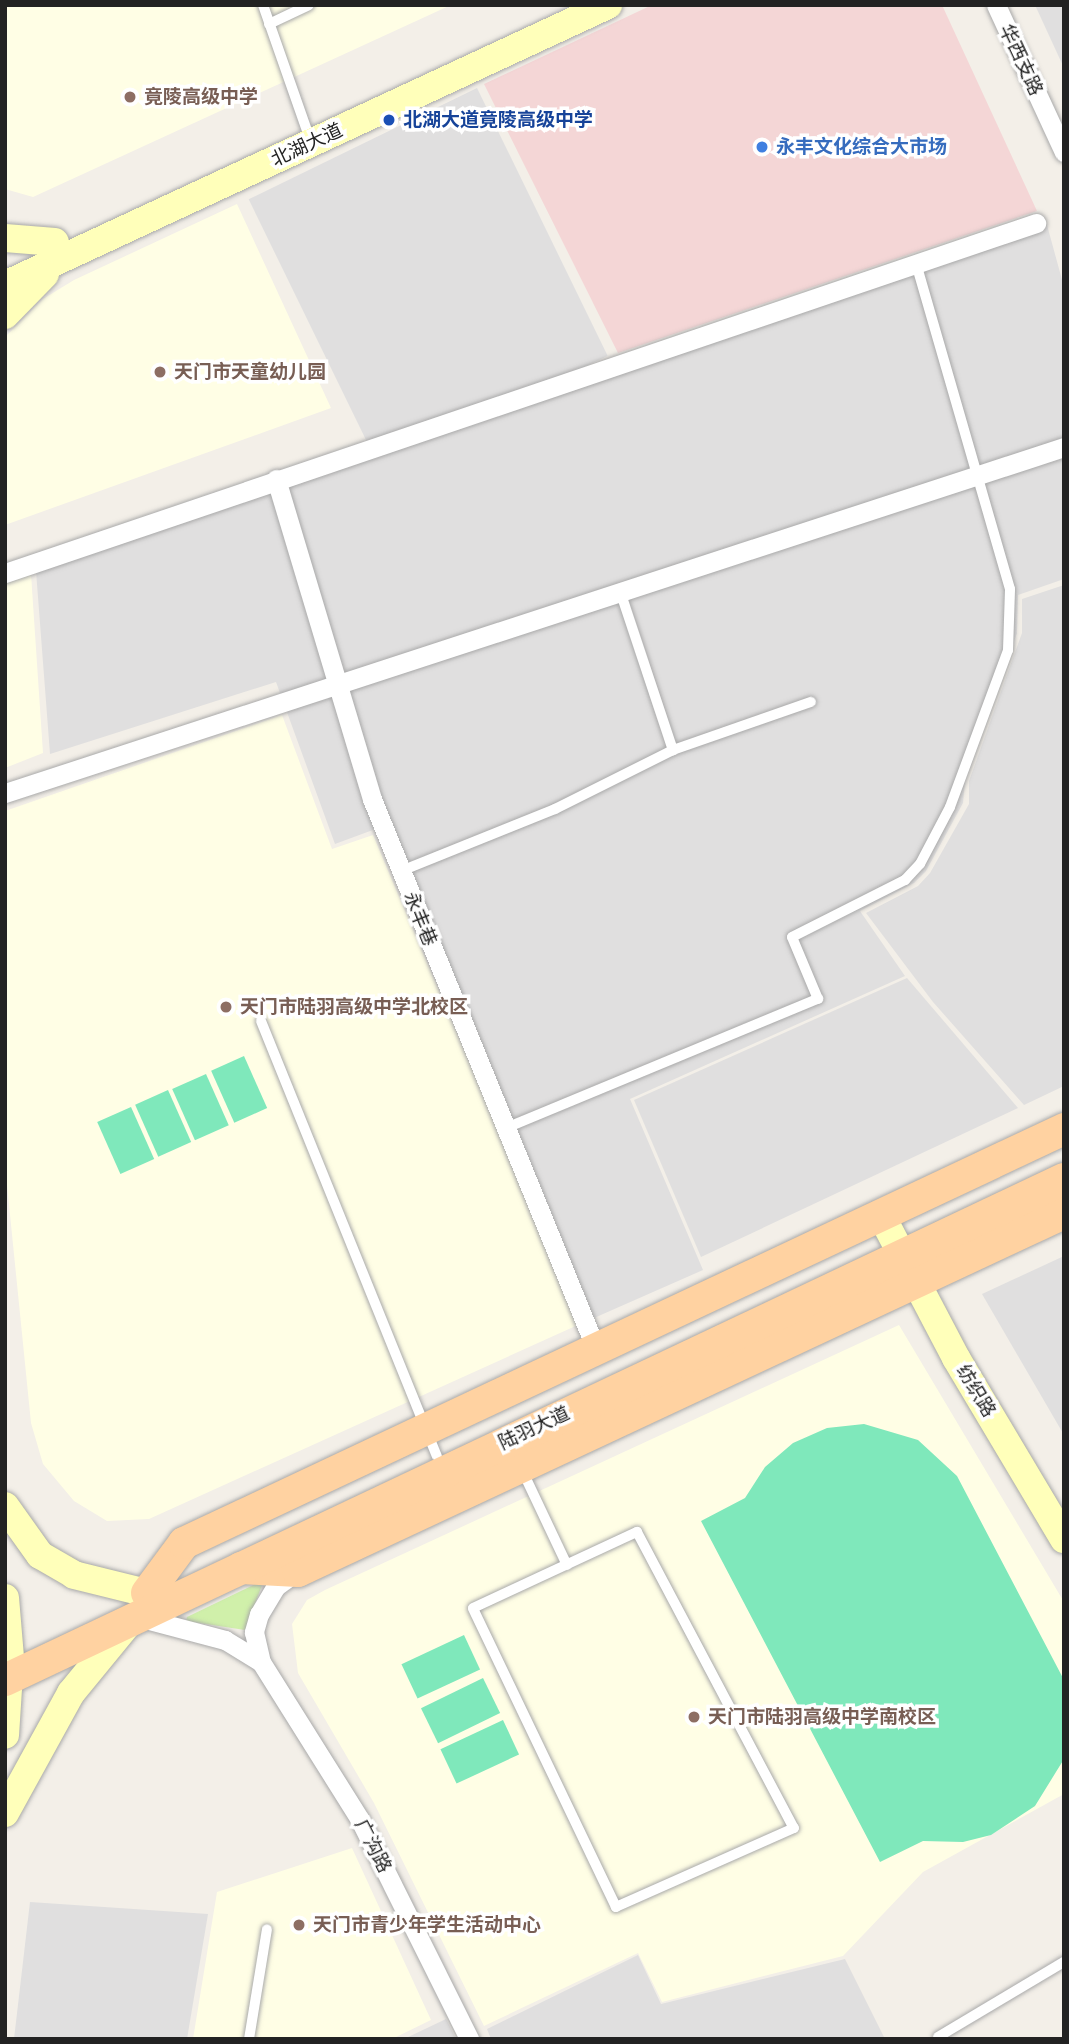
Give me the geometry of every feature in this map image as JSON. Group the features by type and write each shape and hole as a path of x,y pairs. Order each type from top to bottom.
{"main road":[{"name":"北湖大道","path":"308,135 565,5"},
{"name":"北湖大道","path":"5,285 58,251 308,135 608,5"},
{"path":"5,238 58,251 5,315"},
{"name":"北湖大道","path":"5,265 58,251"},
{"path":"236,1568 298,1571 898,1248 1064,1129"},
{"name":"陆羽大道","path":"898,1248 1064,1160"},
{"name":"陆羽大道","path":"431,1442 1064,1179"},
{"path":"5,1813 71,1693 141,1605 184,1543 431,1442 596,1349 898,1248 1064,1213"},
{"name":"纺织路","path":"898,1248 1064,1539"},
{"name":"陆羽大道","path":"8,1669 141,1605 514,1454"},
{"path":"5,1506 40,1555 74,1575 141,1605"},
{"path":"5,1598 8,1669 5,1735"}],"street":[{"name":"华西支路","path":"996,5 1064,152"},
{"path":"5,573 1036,223"},
{"path":"5,793 1064,447"},
{"name":"永丰巷","path":"276,479 328,643 334,687 401,871 596,1349"},
{"path":"261,1662 254,1632 259,1614 276,1586 298,1571"},
{"path":"141,1605 225,1640 261,1662"},
{"name":"广沟路","path":"261,1662 354,1808 469,2039"}],"lane":[{"path":"263,5 308,135"},
{"path":"269,24 309,5"},
{"path":"506,1128 818,999 792,937 885,892 920,864 950,807 1011,629 1010,589 916,264"},
{"path":"620,591 673,750"},
{"path":"401,871 555,809 673,750 811,702"},
{"path":"261,1021 431,1442"},
{"path":"514,1454 567,1565"},
{"path":"638,1532 794,1828 616,1907 473,1608 567,1565 638,1532"},
{"path":"248,2039 267,1929"},
{"path":"938,2037 1064,1962"}],"shaded area":[{"name":"竟陵高级中学","path":"5,5 451,5 33,197 5,189"},
{"name":"永丰文化综合大市场","path":"652,5 942,5 1037,211 618,353 484,84"},
{"path":"1035,5 1064,5 1064,68"},
{"path":"477,88 608,356 379,467 249,199"},
{"name":"天门市天童幼儿园","path":"237,204 331,408 5,525 5,337 43,299 74,280"},
{"path":"1047,225 1064,287 1064,579 1018,595 1017,633 965,781 963,803 926,871 914,883 860,911 905,976 630,1099 703,1270 594,1318 389,824 335,844 276,682 50,754 36,571"},
{"path":"31,574 43,753 5,768 5,583"},
{"path":"1064,585 1064,1086 1024,1105 933,1002 866,913 918,886 930,873 969,804 969,781 1022,633 1022,599"},
{"name":"天门市陆羽高级中学北校区","path":"282,715 332,849 373,835 580,1324 149,1519 107,1521 74,1501 43,1464 31,1423 5,1165 5,811"},
{"path":"907,978 1018,1108 701,1257 634,1100"},
{"path":"1064,1256 1064,1435 982,1294"},
{"name":"天门市陆羽高级中学南校区","path":"899,1325 1064,1602 1064,1794 923,1872 843,1956 662,2002 638,1953 484,2026 374,1803 298,1673 292,1624 307,1600 325,1590"},
{"name":"天门市青少年学生活动中心","path":"352,1848 431,2020 392,2039 193,2039 217,1892"},
{"path":"30,1902 208,1914 187,2039 14,2039"},
{"path":"638,1955 661,2004 845,1959 885,2039 491,2039 487,2029"},
{"path":"446,2019 456,2039 404,2039"}],"green space":[{"path":"244,1056 267,1108 234,1123 211,1071"},
{"path":"206,1074 229,1125 195,1140 172,1089"},
{"path":"168,1090 191,1142 158,1157 135,1105"},
{"path":"131,1107 154,1159 120,1174 97,1122"},
{"path":"864,1424 918,1440 957,1476 1064,1680 1064,1759 1035,1806 991,1835 963,1842 923,1841 880,1862 701,1521 745,1498 765,1467 793,1443 827,1428"},
{"path":"264,1580 245,1630 186,1621 187,1617"},
{"path":"464,1635 480,1669 418,1699 401,1664"},
{"path":"483,1678 500,1713 438,1743 421,1708"},
{"path":"503,1720 519,1754 457,1784 440,1749"}],"place":[{"name":"竟陵高级中学","path":"130,97"},
{"name":"北湖大道竟陵高级中学","path":"389,120"},
{"name":"永丰文化综合大市场","path":"762,147"},
{"name":"天门市天童幼儿园","path":"160,372"},
{"name":"天门市陆羽高级中学北校区","path":"226,1007"},
{"name":"天门市陆羽高级中学南校区","path":"694,1717"},
{"name":"天门市青少年学生活动中心","path":"299,1925"}]}
